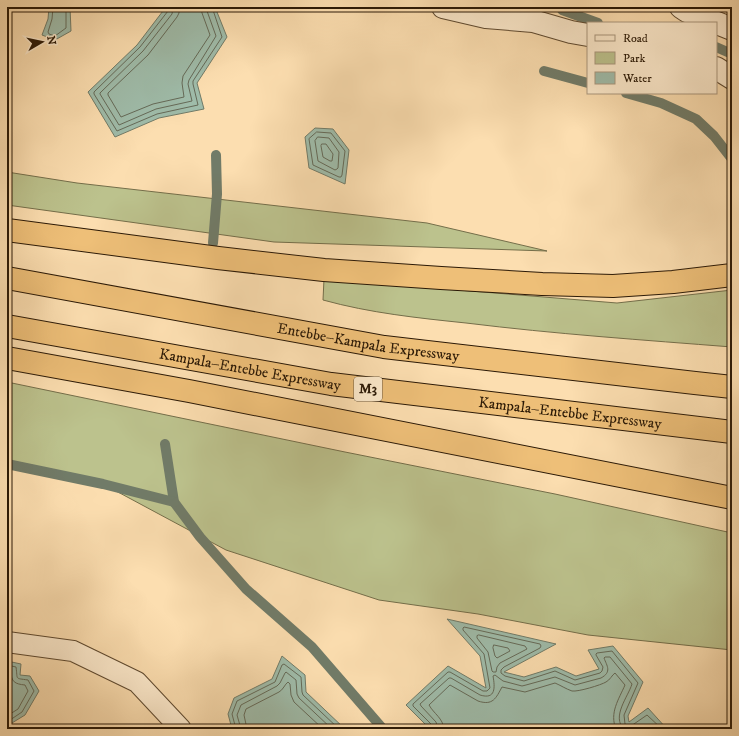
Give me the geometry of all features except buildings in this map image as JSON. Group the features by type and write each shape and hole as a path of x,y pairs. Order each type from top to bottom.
{"highway":[{"path":"7,230 218,258 324,270 542,284 613,286 673,282 732,275"},
{"name":"Entebbe–Kampala Expressway","path":"7,278 384,346 732,387"},
{"name":"Kampala–Entebbe Expressway","path":"7,326 331,384 732,432"},
{"path":"7,358 189,391 732,498"}],"street":[{"path":"443,7 486,17 538,14 571,32 587,35"},
{"path":"681,7 714,22"},
{"path":"717,23 732,29"},
{"path":"717,69 732,78"}],"lane":[{"path":"7,642 73,651 137,682 181,729"}],"green space":[{"path":"7,172 77,183 427,223 547,251 274,242 7,205"},
{"path":"324,279 617,303 732,290 732,347 533,330 376,312 323,300"},
{"path":"7,382 555,494 732,533 732,650 588,635 478,614 379,600 226,550 103,484 7,464"}],"water":[{"path":"49,7 70,7 71,31 55,40 42,35 48,19"},
{"path":"166,7 215,7 227,37 197,83 204,109 159,118 115,137 88,92 137,45"},
{"path":"315,128 333,129 349,150 345,184 309,168 305,137"},
{"path":"447,619 556,644 504,672 524,677 556,667 576,676 599,669 588,650 613,646 643,682 628,716 629,722 648,708 667,729 430,729 406,705 448,666 486,688 480,656"},
{"path":"282,656 305,675 306,692 345,729 232,729 228,714 234,698 272,679"},
{"path":"7,661 21,664 20,675 30,676 39,691 25,715 7,726"}],"waterway":[{"path":"562,10 595,22"},
{"path":"717,47 732,54"},
{"path":"544,71 587,83"},
{"path":"630,94 661,103 696,119 714,136 732,159"},
{"path":"213,243 217,194 216,155"},
{"path":"165,444 174,502 200,537 246,589 312,647 383,729"},
{"path":"7,464 103,484 174,502"}]}
